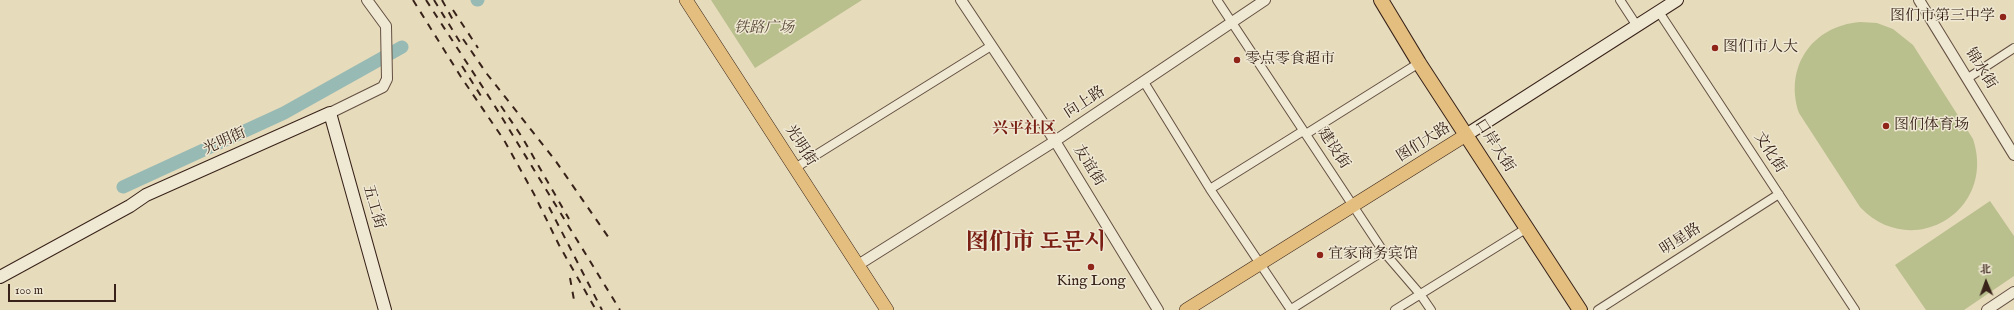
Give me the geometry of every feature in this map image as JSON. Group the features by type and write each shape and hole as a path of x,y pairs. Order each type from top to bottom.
{"highway":[{"name":"口岸大街","path":"1381,0 1419,63 1580,310"}],"main road":[{"name":"光明街","path":"686,0 888,310"},
{"name":"图们大路","path":"1186,310 1466,135 1677,0"},
{"name":"光明街","path":"0,277 130,206 146,195 330,113"},
{"name":"五工街","path":"330,113 385,310"}],"street":[{"name":"光明街","path":"330,113 382,87 387,79 386,26 367,0"},
{"name":"友谊街","path":"961,0 1055,141 1158,310"},
{"name":"建设街","path":"1217,0 1383,252 1420,294 1431,310"},
{"name":"向上路","path":"858,265 1055,141 1265,0"},
{"path":"1620,0 1637,26"},
{"name":"锦水街","path":"1919,0 2014,155"},
{"name":"文化街","path":"1659,12 1855,310"},
{"path":"795,168 991,46"},
{"path":"1968,78 2014,48"},
{"path":"1210,190 1419,63"},
{"path":"1144,82 1210,190 1290,310 1383,252"},
{"name":"明星路","path":"1598,310 1779,194"},
{"path":"1394,310 1527,228"},
{"path":"1987,310 2014,292"}],"green space":[{"name":"铁路广场","path":"711,0 862,0 755,68"},
{"name":"图们体育场","path":"1860,22 1877,23 1893,29 1913,45 1973,139 1977,165 1973,188 1962,207 1945,221 1925,229 1903,230 1881,223 1860,207 1799,113 1795,96 1795,80 1799,65 1806,52 1816,40 1828,31 1843,25"},
{"path":"1990,201 2014,236 2014,276 1964,310 1926,310 1895,265"}],"waterway":[{"path":"123,187 284,113 402,47"}],"railway":[{"path":"413,0 461,77 504,140 534,194 559,245 596,310"},
{"path":"426,0 493,103 620,310"},
{"path":"434,0 463,47"},
{"path":"442,0 453,20"},
{"path":"453,10 478,48"},
{"path":"463,39 487,74 555,160 611,241"},
{"path":"462,66 481,96"},
{"path":"501,106 522,137 569,219"},
{"path":"549,207 602,310"},
{"path":"570,278 574,300"}],"place":[{"name":"图们市第三中学","path":"2003,17"},
{"name":"图们市人大","path":"1715,48"},
{"name":"零点零食超市","path":"1237,60"},
{"name":"图们体育场","path":"1886,126"},
{"name":"宜家商务宾馆","path":"1320,255"},
{"name":"King Long","path":"1091,267"}],"district":[{"name":"兴平社区","path":"1024,130"},
{"name":"图们市 도문시","path":"1036,244"}]}
